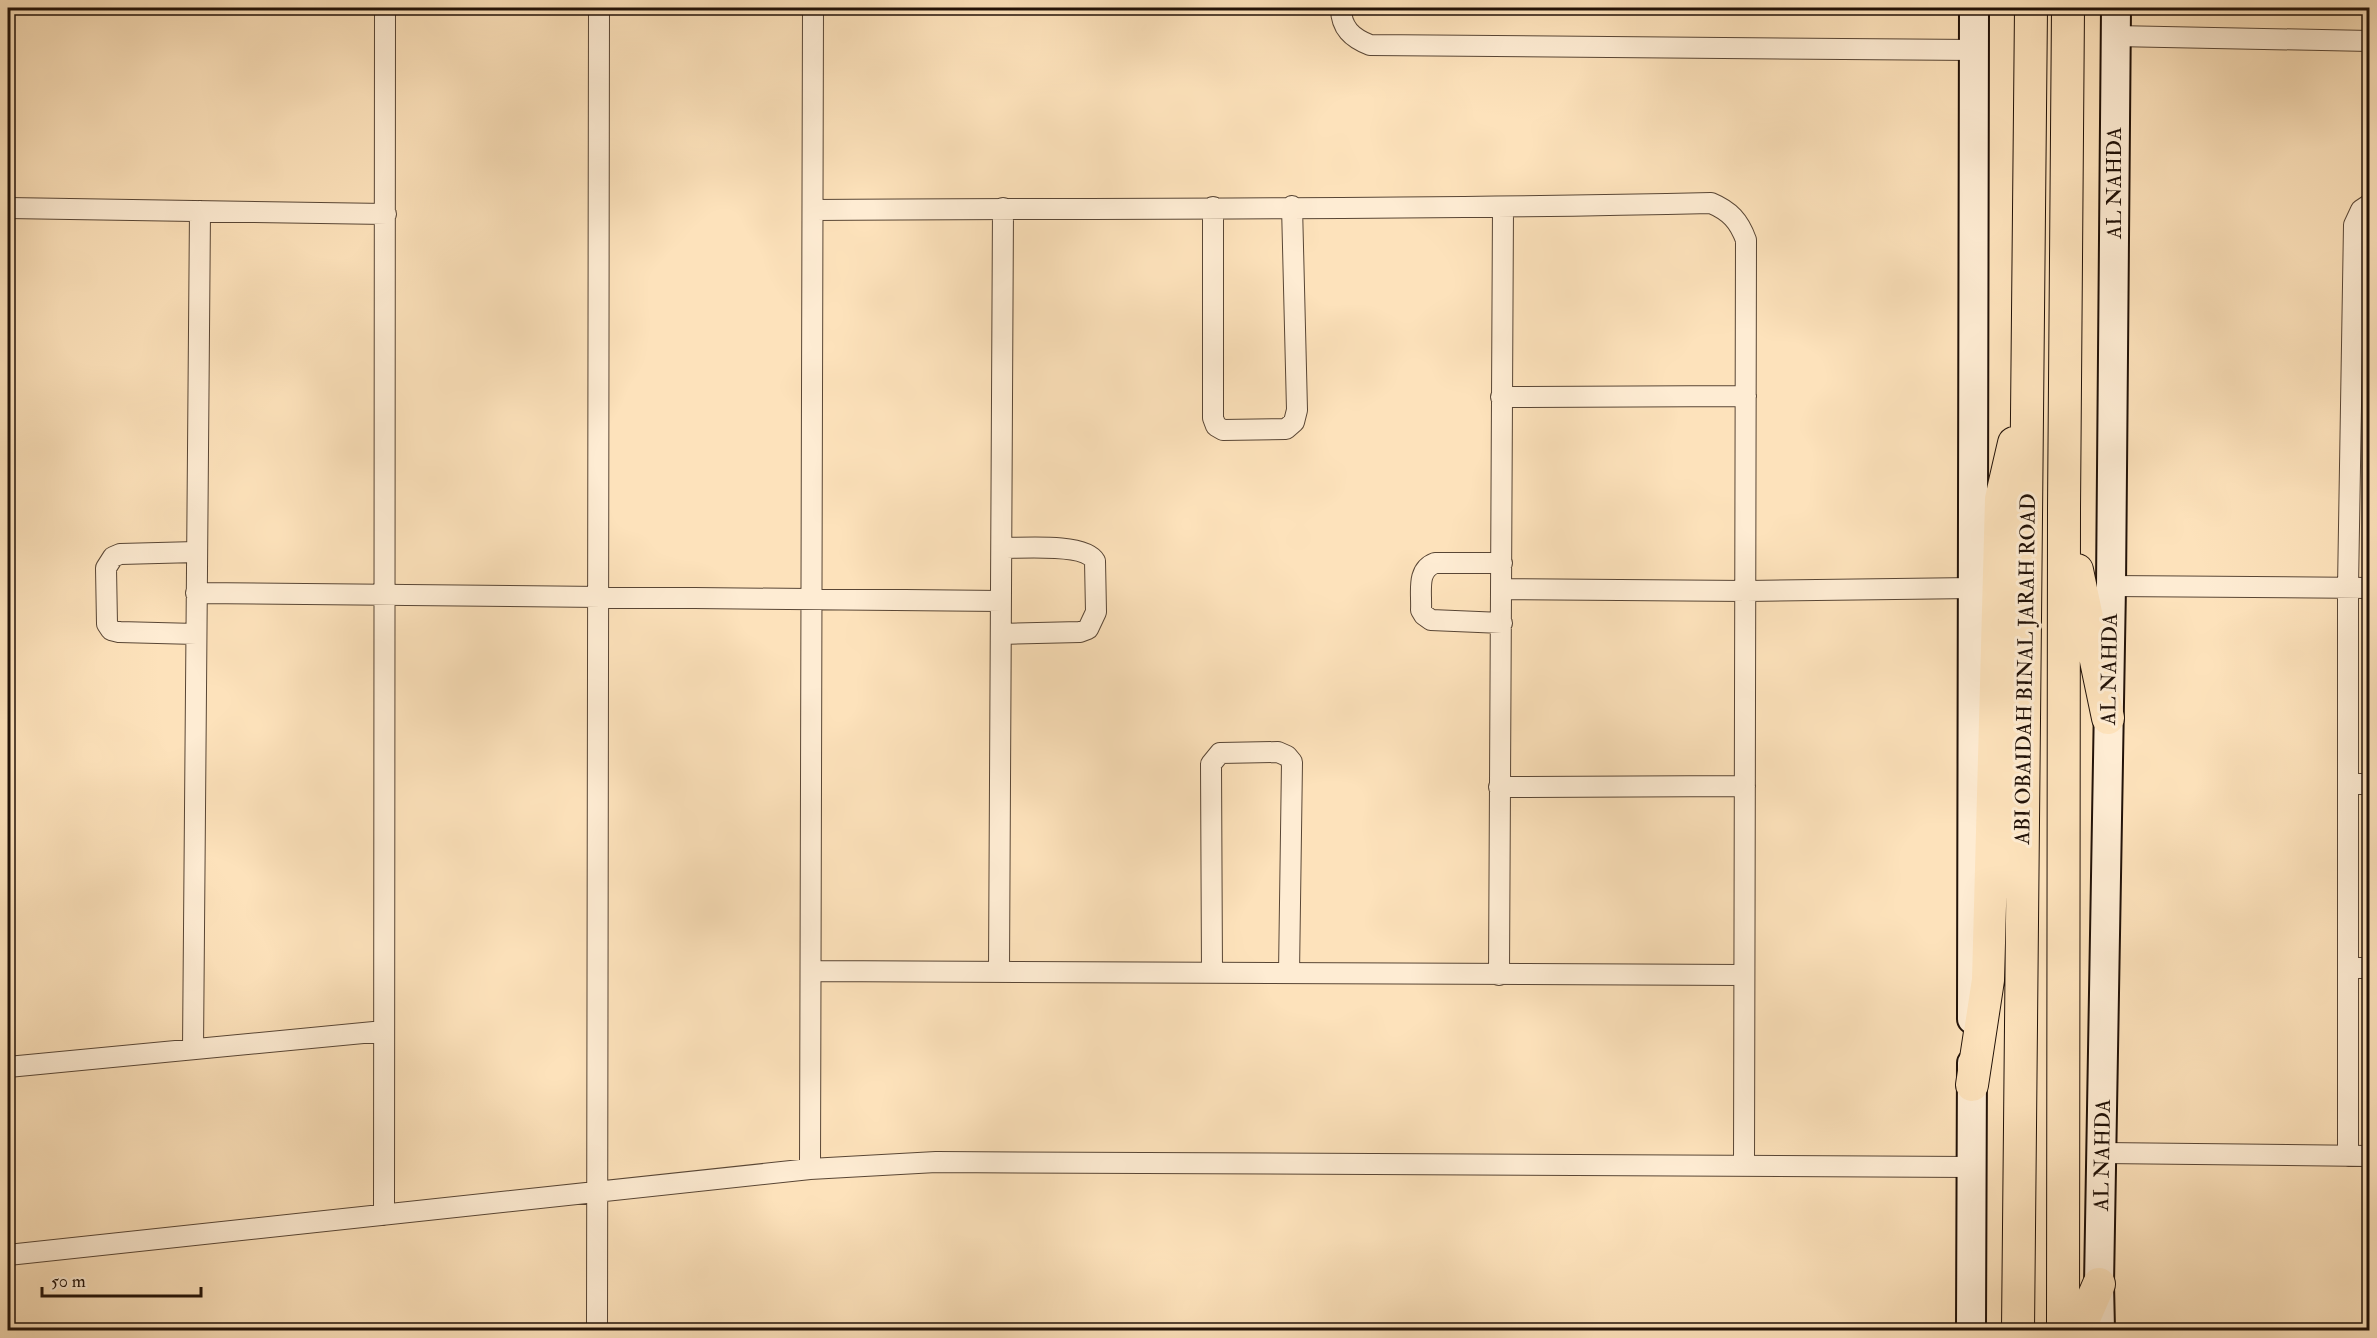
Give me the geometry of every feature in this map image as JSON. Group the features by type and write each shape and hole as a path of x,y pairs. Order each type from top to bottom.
{"main road":[{"path":"1971,1330 1974,8"},
{"name":"ABI OBAIDAH BINAL JARAH ROAD","path":"2018,1330 2031,8"},
{"name":"ABI OBAIDAH BINAL JARAH ROAD","path":"2063,1330 2064,509 2068,8"},
{"name":"AL NAHDA","path":"2100,1330 2111,586 2116,8"},
{"path":"1972,1085 1989,980 2001,499 2028,380"},
{"path":"2064,509 2108,718"},
{"path":"2079,1330 2099,1284"}],"street":[{"path":"384,1215 385,8"},
{"path":"597,1330 599,8"},
{"path":"810,1169 813,8"},
{"path":"1341,8 1341,18 1347,31 1357,40 1370,45 1974,50"},
{"path":"2115,36 2370,40"},
{"path":"813,210 1292,206 1503,208 1711,203 1726,210 1740,224 1746,240 1744,1166"},
{"path":"2348,1156 2348,587 2361,387 2354,225 2361,210 2370,204"},
{"path":"1213,207 1213,418 1216,426 1223,430 1286,429 1294,422 1297,410 1292,206"},
{"path":"8,208 386,214"},
{"path":"999,972 1003,208"},
{"path":"1499,975 1503,208"},
{"path":"193,1049 200,211"},
{"path":"1502,397 1746,396"},
{"path":"1001,634 1080,632 1088,629 1096,612 1095,561 1092,555 1077,549 1002,548"},
{"path":"196,552 120,554 113,557 106,568 107,624 111,630 196,634"},
{"path":"1502,563 1435,563 1426,566 1422,573 1421,610 1431,620 1502,622"},
{"path":"2111,586 2370,588"},
{"path":"1502,589 1747,591 1973,588"},
{"path":"196,593 1001,601"},
{"path":"1212,973 1211,764 1220,753 1278,752 1287,756 1292,762 1289,973"},
{"path":"2348,784 2370,784"},
{"path":"1500,787 1745,786"},
{"path":"2348,968 2370,968"},
{"path":"811,971 1744,975"},
{"path":"8,1067 384,1031"},
{"path":"2103,1153 2370,1156"},
{"path":"8,1255 810,1169 936,1162 1971,1167"}]}
